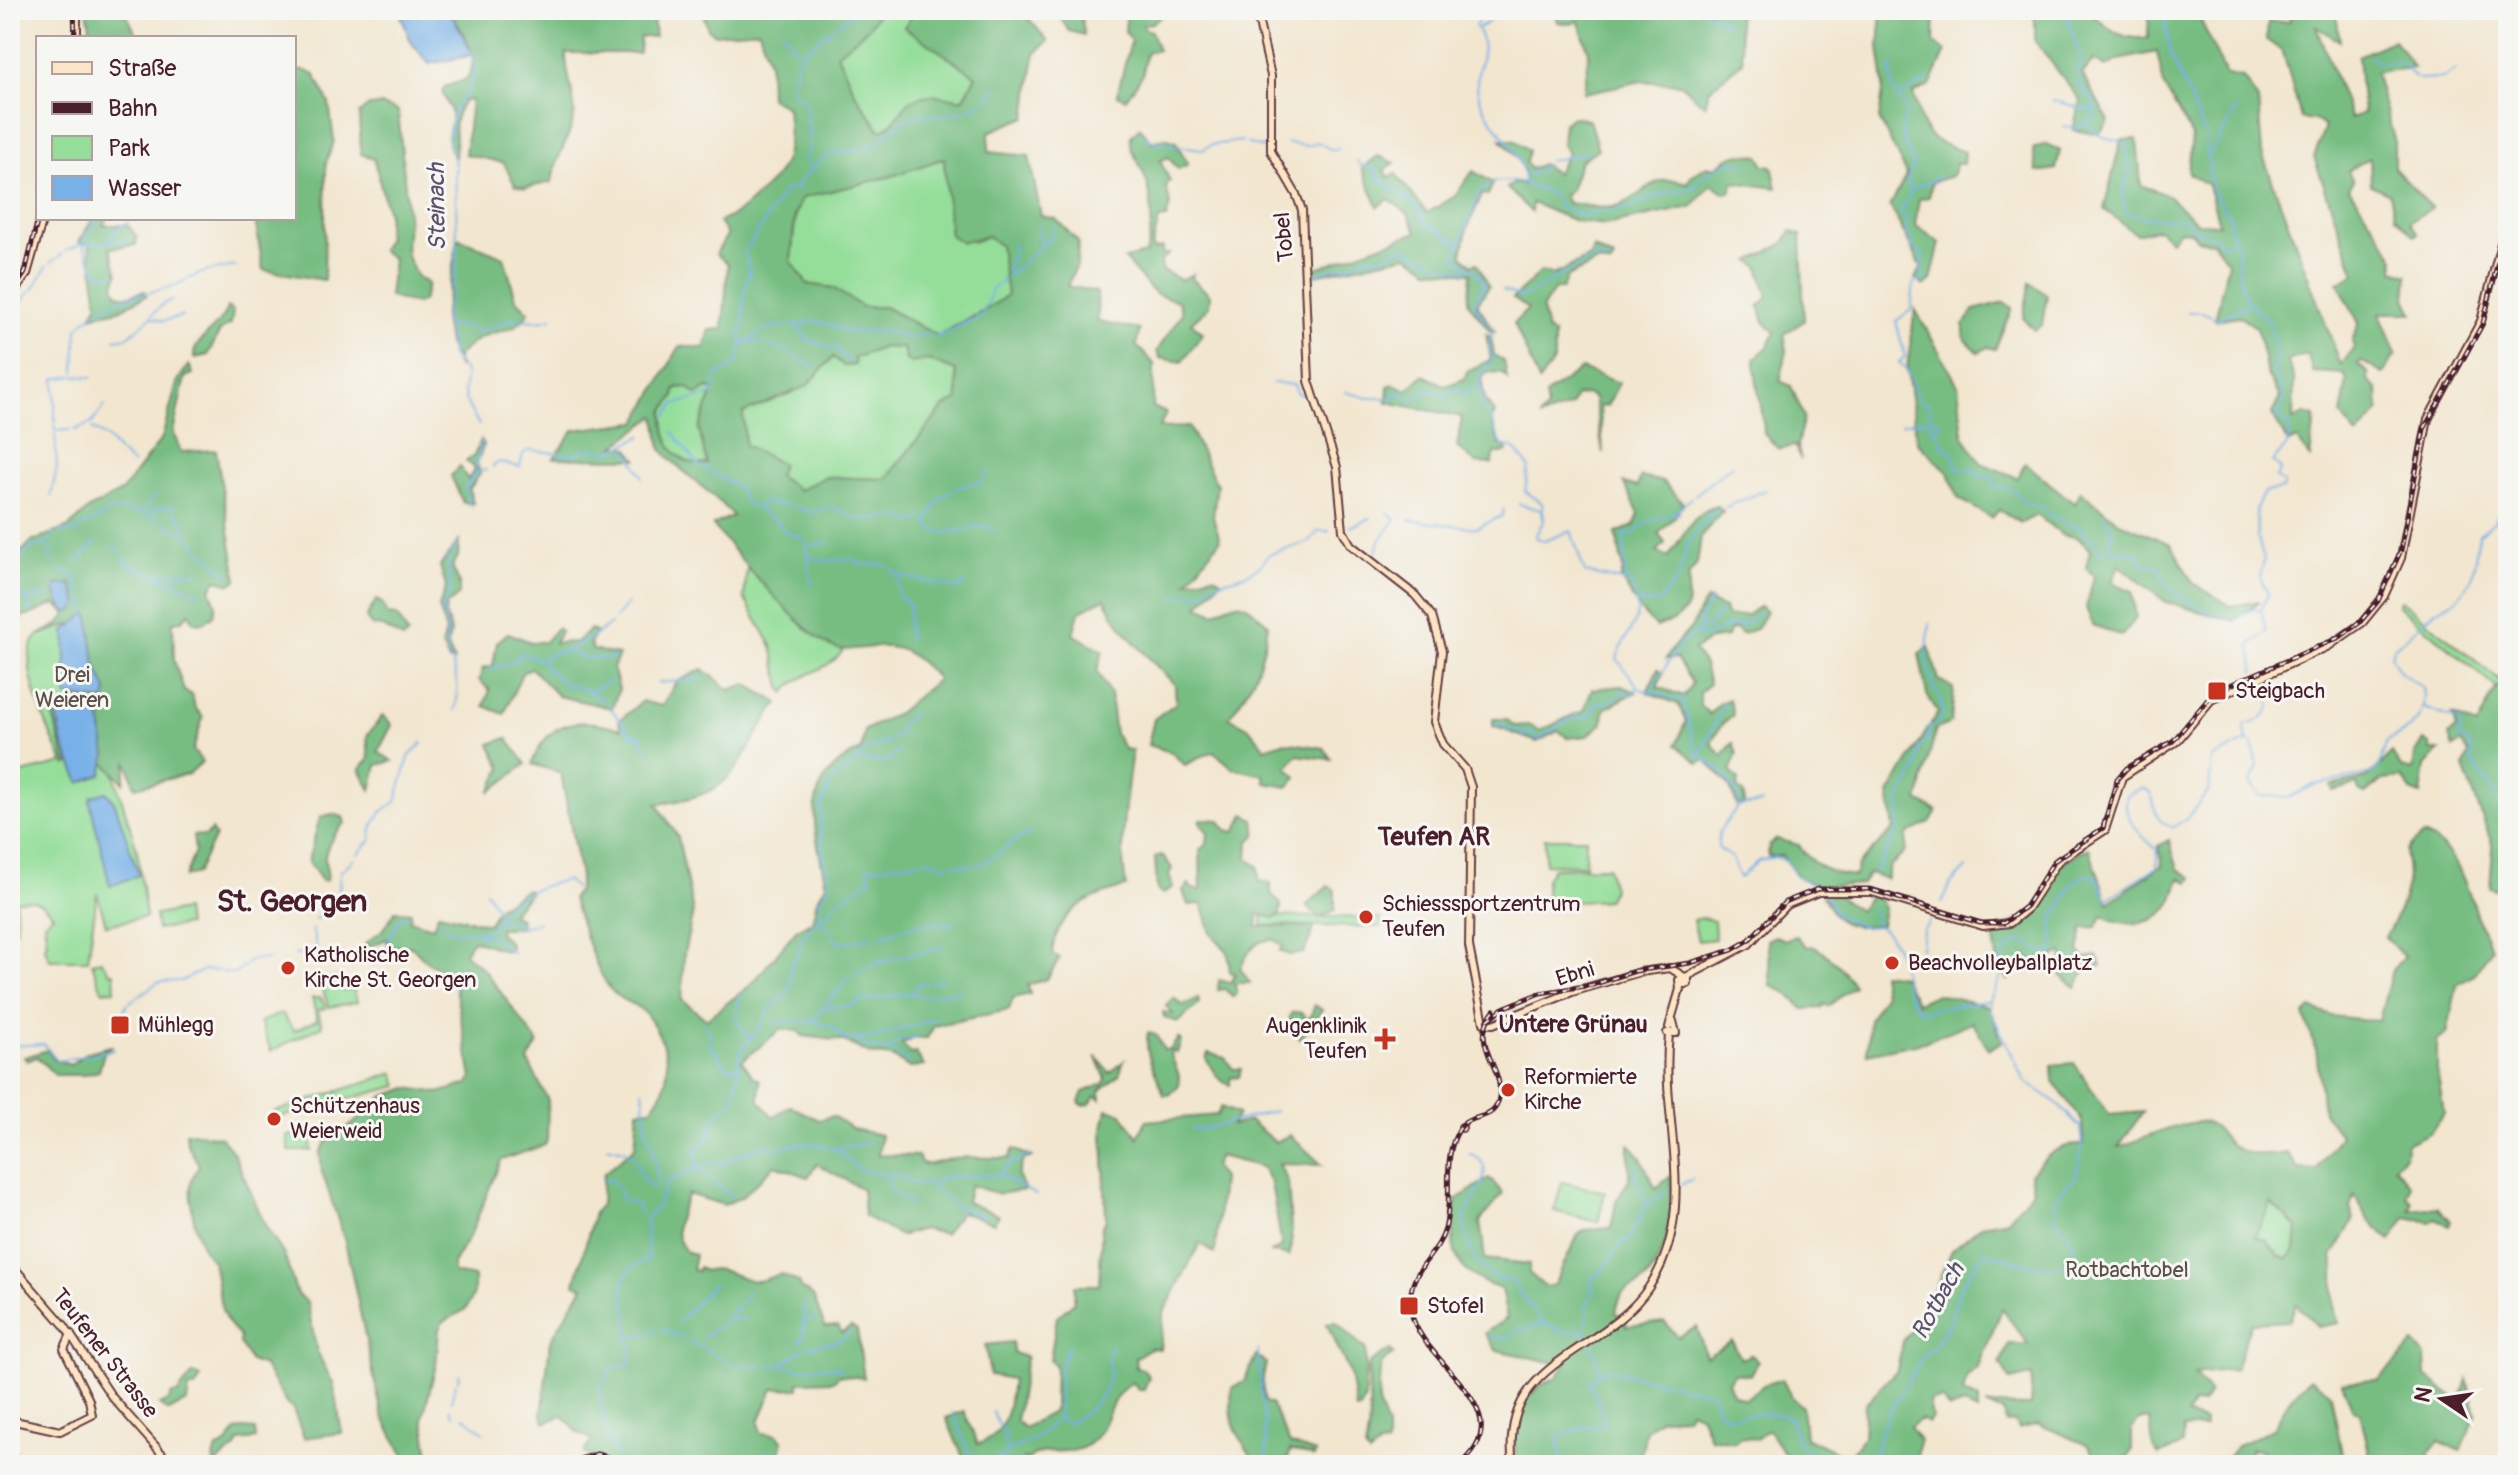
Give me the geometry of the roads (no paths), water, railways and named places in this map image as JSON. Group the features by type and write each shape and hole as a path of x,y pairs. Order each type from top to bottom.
{"main road":[{"path":"77,10 77,36"},
{"name":"Tobel","path":"1256,10 1271,85 1270,144 1275,163 1300,204 1309,381 1334,454 1342,527 1348,542 1423,603 1439,633 1442,657 1434,722 1442,741 1465,769 1471,787 1469,946 1474,981 1487,1025"},
{"path":"1513,1465 1511,1436 1516,1411 1529,1389 1546,1371 1637,1302 1659,1269 1674,1216 1677,1177 1668,1056 1683,980 1701,967 1749,944 1793,900 1837,890 1872,892 1987,927 2015,920 2029,907 2058,861 2105,830 2116,787 2131,769 2175,743 2219,694 2337,641 2370,615 2388,590 2403,552 2428,419 2481,321 2508,216"},
{"path":"10,298 27,274 42,220"},
{"name":"Ebni","path":"1487,1025 1572,992 1629,975 1668,968 1683,980"},
{"name":"Teufener Strasse","path":"10,1263 73,1336 112,1397 172,1465"},
{"path":"10,1420 60,1431 92,1415 89,1400 67,1348 73,1336"},
{"path":"573,1465 596,1457 623,1464"}],"water":[{"path":"399,10 449,10 472,52 468,56 429,64 411,42"},
{"path":"72,584 78,604 72,612 63,608 56,585"},
{"path":"86,614 89,616 95,663 107,690 105,701 67,696 65,631"},
{"path":"78,702 99,709 106,755 102,774 80,783 63,745 56,712"},
{"path":"106,792 114,801 139,875 110,886 90,802 91,797"}],"waterway":[{"path":"835,26 859,10"},
{"path":"1484,10 1475,25 1482,45 1477,78 1479,96 1518,159 1524,182 1494,181 1480,192 1455,258 1476,271 1485,284 1474,304 1493,332 1489,347 1493,359 1479,377 1484,411 1489,414 1502,445 1515,449 1529,467 1525,491 1542,503 1544,520 1535,537 1544,541 1571,531 1585,573 1631,583 1637,617 1617,659 1640,689 1683,701 1696,753 1718,768 1733,787 1739,805 1719,832 1718,848 1732,858 1740,878 1758,861 1775,857 1786,861 1796,876 1821,890"},
{"path":"1479,27 1487,23 1494,12 1504,10"},
{"path":"1597,10 1604,10"},
{"path":"1703,10 1729,24"},
{"path":"2065,10 2082,61 2077,69 2080,75 2078,83 2095,104 2095,117 2088,121 2090,127 2098,134 2125,143 2130,169 2122,197 2127,212 2146,218 2183,219 2198,232 2216,237 2221,245 2233,244"},
{"name":"Steigbach","path":"2163,10 2171,55 2206,136 2211,189 2231,219 2229,225 2235,243 2239,244 2237,261 2242,289 2249,303 2269,322 2276,348 2274,372 2284,400 2277,416 2290,427 2287,446 2272,462 2281,469 2276,478 2284,483 2282,489 2264,492 2256,508 2257,536 2264,559 2260,577 2268,594 2261,610 2266,632 2250,645 2255,672"},
{"path":"810,168 805,154 810,148 807,136 812,131 805,118 809,114 805,102 792,92 793,79 801,55 831,29"},
{"path":"782,30 794,47 801,51"},
{"name":"Steinach","path":"459,364 452,356 445,316 455,275 457,241 455,164 448,141 453,113 469,90 476,69 470,52"},
{"path":"2371,57 2378,62 2402,63 2416,78"},
{"path":"1893,64 1890,70 1894,91 1906,108 1902,135 1913,164 1907,181 1910,196 1900,212 1907,218 1906,235 1912,240 1911,246 1923,255 1922,281 1914,282 1911,310 1896,321 1905,357 1899,362 1907,370 1919,402 1928,403 1930,417 1940,422 1935,432 1940,436 1942,446 1951,450 1957,468 1974,470 1981,477 1991,475 1993,486 2014,490 2022,502 2038,507 2064,523 2079,526 2102,553 2136,552 2144,564 2159,567 2170,587 2191,603 2215,614 2238,619 2253,608 2261,610"},
{"path":"2419,79 2444,78 2456,70"},
{"path":"1901,95 1927,80"},
{"path":"987,100 998,86"},
{"path":"2053,101 2096,110"},
{"path":"969,109 983,103"},
{"path":"2210,155 2237,108"},
{"path":"868,147 912,117 965,111"},
{"path":"2063,126 2079,128 2088,122"},
{"path":"1143,135 1164,144 1203,150 1210,145 1242,141"},
{"path":"1287,143 1308,146 1318,142 1330,149 1339,149"},
{"path":"1246,143 1263,148"},
{"path":"667,416 675,404 712,395 716,376 736,365 743,345 740,336 744,322 746,282 750,275 745,252 786,189 796,190 799,181 826,156 864,148"},
{"path":"1549,161 1585,153"},
{"path":"1357,160 1360,165 1374,168 1385,183 1415,206 1425,223 1446,234 1450,241 1454,238 1460,244"},
{"path":"1524,183 1554,195 1558,207 1582,215 1633,207 1657,195 1692,188 1707,174 1728,162 1746,164"},
{"path":"1523,176 1540,171 1544,164"},
{"path":"1910,190 1940,177"},
{"path":"65,251 81,244 96,220"},
{"path":"81,244 107,242 116,229 131,220"},
{"path":"1039,225 1041,247"},
{"path":"934,335 937,337 982,315 992,290 1052,237 1054,227"},
{"path":"110,242 128,240"},
{"path":"83,244 94,268 102,275 114,275"},
{"path":"1009,272 1007,269 1014,253 1013,244"},
{"path":"1309,277 1370,256 1378,259 1404,247 1442,265 1466,271 1469,268"},
{"path":"58,258 62,254"},
{"path":"1502,290 1522,297 1593,257 1608,261"},
{"path":"50,263 55,259"},
{"path":"33,290 47,266"},
{"path":"210,271 236,266"},
{"path":"75,372 77,329 88,318 110,304 173,286 208,271"},
{"path":"13,301 20,303 30,292"},
{"path":"152,315 172,300"},
{"path":"2188,312 2202,312 2219,319 2248,304"},
{"path":"115,339 127,337 151,317 163,321 183,316"},
{"path":"469,327 479,332 511,319 540,321 552,318"},
{"path":"791,326 818,321 850,332 886,331 907,338 930,333"},
{"path":"447,325 465,326"},
{"path":"744,344 766,328 785,326"},
{"path":"797,327 807,339 838,350 850,362"},
{"path":"750,341 765,344"},
{"path":"771,346 786,351"},
{"path":"789,353 814,367"},
{"name":"Steinach","path":"462,367 466,374 466,401 479,425"},
{"path":"55,431 55,379 73,376"},
{"path":"76,376 92,377"},
{"path":"1273,383 1294,385 1298,394 1305,395"},
{"path":"1346,392 1368,398 1393,398 1398,392 1411,400 1429,391 1448,396 1450,391 1460,390 1465,395 1467,390 1477,389"},
{"path":"75,430 92,423 105,405"},
{"path":"1902,424 1925,419 1935,430"},
{"path":"92,429 104,436 133,464"},
{"path":"56,431 70,430"},
{"path":"673,432 696,463 739,488 745,502 774,519 788,534 804,538"},
{"path":"51,496 57,468 55,434"},
{"path":"493,467 498,462 520,467 523,454 529,450 573,455 588,449 612,451 642,436"},
{"name":"Steinach","path":"471,506 465,489 476,472 481,442"},
{"path":"626,448 643,477"},
{"path":"1695,495 1732,465"},
{"path":"476,473 486,470"},
{"path":"928,521 942,498 963,486 981,483 988,471"},
{"path":"1726,507 1766,490"},
{"path":"146,510 156,495"},
{"name":"Rotbach","path":"1857,1465 1876,1449 1887,1416 1923,1356 1943,1335 1964,1281 1985,1252 2043,1266 2077,1260 2070,1237 2055,1217 2057,1197 2076,1176 2082,1146 2080,1127 2058,1104 2025,1081 1990,1010 1990,1000 2001,977 2002,957 2010,946 2021,940 2044,953 2054,951 2052,920 2072,885 2082,876 2097,877 2107,899 2157,867 2157,850 2130,819 2127,795 2142,788 2150,792 2157,817 2172,827 2186,819 2209,791 2212,759 2247,741 2253,745 2258,767 2250,783 2260,796 2290,797 2314,785 2372,774 2379,766 2387,741 2410,727 2423,707 2423,688 2400,672 2391,656 2394,648 2435,611 2457,599 2472,579 2479,534 2494,522 2508,495"},
{"path":"1674,513 1691,498"},
{"path":"758,510 761,503 789,505"},
{"path":"1519,504 1541,510 1544,520"},
{"path":"167,507 171,506 188,531"},
{"path":"151,512 164,507"},
{"path":"795,507 813,513 823,508"},
{"path":"827,508 837,508 866,520 898,516 913,523 922,518"},
{"path":"1410,520 1476,528 1502,516 1504,509"},
{"path":"58,532 77,531 79,526 113,510 148,515 159,520"},
{"path":"1640,605 1642,601 1658,603 1678,579 1688,544 1700,525 1707,522 1710,512 1720,510"},
{"path":"1373,559 1381,539 1396,519 1388,513"},
{"path":"1625,578 1624,534 1632,535 1654,520 1680,513"},
{"path":"2105,517 2113,529 2110,538 2114,552"},
{"path":"1350,527 1371,518"},
{"path":"926,520 932,529 944,533 985,526 995,530"},
{"path":"163,523 195,541 199,551"},
{"path":"1174,597 1203,593 1216,583 1247,574 1261,565 1269,554 1310,542 1318,531 1329,531"},
{"path":"10,584 16,564 31,547 45,545 53,534"},
{"path":"77,562 96,542"},
{"name":"Steinach","path":"455,710 457,686 452,662 445,648 448,632 443,610 451,585 447,560 459,542"},
{"path":"806,542 808,554 820,561 853,559 858,564 887,565"},
{"path":"811,545 830,543"},
{"path":"52,545 49,557 52,561"},
{"path":"113,547 120,552"},
{"path":"202,552 229,575"},
{"path":"808,557 812,587"},
{"path":"124,558 125,562 197,593"},
{"path":"890,568 897,574"},
{"path":"58,569 75,576 86,610 84,615"},
{"path":"161,574 199,572"},
{"path":"898,575 955,588 965,585"},
{"path":"898,576 898,595 909,604 908,640"},
{"path":"10,590 26,598 49,596"},
{"path":"26,598 31,612"},
{"path":"1700,627 1701,618 1711,600"},
{"path":"615,618 627,604"},
{"path":"1698,631 1707,627 1720,612"},
{"path":"1651,689 1675,651 1688,637 1697,632 1702,638 1730,626 1742,626 1760,614"},
{"path":"1876,872 1899,829 1900,799 1916,769 1919,747 1927,741 1929,728 1943,717 1940,695 1935,690 1926,659 1930,623"},
{"path":"490,669 518,660 521,653 542,660 576,646 611,624"},
{"path":"566,651 584,658 615,658"},
{"path":"542,660 547,669 568,686 577,686 604,700"},
{"path":"657,683 702,679"},
{"path":"588,692 612,680"},
{"name":"Steigbach","path":"2247,741 2244,725 2262,718 2270,708 2260,684"},
{"path":"1496,725 1503,724 1508,730 1521,731 1523,736 1532,733 1535,739 1540,739 1576,715 1582,719 1590,717 1596,703 1613,700 1624,691 1629,695 1637,688"},
{"path":"1699,755 1725,704"},
{"path":"608,705 633,736 639,734 647,751"},
{"path":"2424,708 2460,721 2459,738 2470,745 2471,761 2508,811"},
{"path":"901,724 914,713"},
{"path":"819,917 819,901 830,885 822,849 821,807 831,782 862,752 887,742 900,732 899,726"},
{"name":"Steinach","path":"358,854 371,840 372,828 381,812 396,802 409,757 422,743"},
{"path":"859,761 888,761 898,751"},
{"path":"10,796 18,794"},
{"path":"1741,806 1762,803"},
{"path":"977,865 1031,834"},
{"name":"Steinach","path":"315,920 339,894 340,872 354,859"},
{"path":"859,888 870,879 868,868 929,860 948,867"},
{"path":"952,864 973,866"},
{"path":"1942,903 1950,885 1966,868"},
{"path":"479,932 492,929 505,909 532,891 566,880 575,888"},
{"path":"619,1456 607,1437 598,1386 606,1381 610,1370 632,1361 623,1282 630,1269 648,1259 646,1218 658,1205 666,1183 698,1168 696,1147 706,1141 717,1114 734,1100 741,1050 762,1026 768,1010 785,997 790,984 791,964 798,956 800,942 818,918 825,917 838,900 855,890"},
{"path":"486,891 499,913"},
{"path":"1825,894 1837,916 1865,927 1878,926 1888,934 1899,956 1908,993 1921,1011 1988,1001"},
{"path":"1872,907 1877,924"},
{"path":"388,940 399,920 409,914"},
{"path":"1921,949 1923,930 1931,919"},
{"path":"496,923 510,920 523,927 539,922"},
{"path":"438,922 452,931 479,932 479,935 494,938 513,953"},
{"path":"816,923 826,924 831,931"},
{"path":"877,937 921,924 956,924"},
{"name":"Steinach","path":"295,955 317,951 312,929"},
{"path":"833,935 835,941 844,943 873,937"},
{"path":"855,973 880,962 943,947"},
{"name":"Steinach","path":"222,972 235,974 251,960 270,959"},
{"name":"Steinach","path":"130,1002 158,982 181,981 204,970 219,971"},
{"path":"813,1020 850,976"},
{"path":"931,982 943,981"},
{"path":"912,992 918,984 927,983"},
{"path":"925,996 960,991"},
{"path":"887,997 911,993 921,996"},
{"path":"736,1017 740,995"},
{"path":"827,1007 853,1006 856,1002 883,998"},
{"name":"Steinach","path":"122,1015 127,1004"},
{"path":"735,1019 750,1038"},
{"path":"774,1023 813,1021 832,1027 846,1040 866,1039 937,1019"},
{"path":"703,1023 710,1031 709,1044"},
{"path":"889,1049 897,1042 919,1036"},
{"path":"859,1040 864,1047 888,1050 909,1062"},
{"name":"Steinach","path":"10,1046 44,1044 56,1060"},
{"path":"710,1046 728,1068 738,1066"},
{"name":"Steinach","path":"58,1061 114,1050"},
{"path":"643,1089 647,1136 652,1142 658,1183"},
{"path":"1192,1128 1200,1130 1275,1111"},
{"path":"698,1168 715,1162 726,1163 766,1145 773,1149 808,1143 836,1149 861,1171 903,1176 910,1182 926,1184 936,1183 943,1177 999,1175 1011,1163 1029,1156"},
{"path":"833,1149 871,1143"},
{"path":"607,1146 624,1150 633,1157"},
{"path":"1469,1153 1479,1159 1484,1167 1482,1185 1465,1217 1467,1238 1476,1259 1492,1275 1511,1280 1543,1323 1564,1332 1583,1332 1586,1338"},
{"path":"635,1160 645,1181 655,1190"},
{"path":"1583,1331 1588,1313 1586,1305 1593,1292 1591,1278 1601,1273 1621,1243 1629,1239 1647,1204 1636,1178 1637,1167"},
{"path":"699,1169 732,1197"},
{"path":"999,1175 1036,1195"},
{"path":"888,1177 890,1190 910,1205"},
{"path":"1682,1184 1693,1179"},
{"path":"604,1180 611,1180 617,1188"},
{"path":"927,1185 956,1207 984,1217"},
{"path":"619,1190 623,1200 637,1205 641,1213"},
{"path":"1648,1203 1666,1192"},
{"path":"683,1318 713,1284"},
{"path":"703,1338 725,1321 749,1292"},
{"path":"799,1342 804,1333 805,1302"},
{"path":"804,1323 815,1316"},
{"path":"727,1319 744,1319"},
{"path":"1490,1337 1506,1338 1520,1328 1529,1329 1542,1323"},
{"path":"661,1329 684,1338"},
{"path":"652,1331 656,1330"},
{"path":"806,1347 841,1340 849,1333"},
{"path":"627,1338 648,1334"},
{"path":"688,1340 731,1364 761,1366"},
{"path":"1591,1342 1599,1370"},
{"path":"1058,1418 1060,1368 1068,1345"},
{"path":"976,1465 1005,1456 1009,1450 1034,1439 1058,1419 1069,1423 1087,1412 1104,1393 1112,1346"},
{"path":"767,1365 781,1365 803,1349"},
{"path":"1258,1350 1268,1465"},
{"path":"782,1364 797,1369 834,1367 842,1370"},
{"name":"Rotbach","path":"1562,1465 1558,1437 1586,1426 1601,1427 1606,1422 1590,1382 1600,1371 1610,1369 1712,1394 1720,1412 1725,1415 1771,1414 1790,1418 1797,1441 1822,1465"},
{"path":"458,1380 459,1374"},
{"path":"451,1401 454,1389"},
{"path":"450,1409 453,1415"},
{"path":"993,1412 1007,1437 1003,1441 1008,1450"},
{"path":"953,1413 967,1448 978,1463"},
{"path":"464,1417 484,1432"},
{"path":"756,1465 769,1450"}],"railway":[{"path":"74,10 75,36"},
{"path":"10,295 25,273 38,220"},
{"path":"1488,1020 1503,1008 1540,993 1592,985 1635,971 1690,963 1732,950 1749,940 1785,902 1818,889 1869,889 1980,923 2004,923 2026,906 2054,861 2103,828 2117,779 2127,768 2173,741 2208,699 2230,685 2340,637 2359,623 2378,601 2401,550 2424,429 2483,323 2497,265 2508,246"},
{"path":"1460,1465 1477,1444 1481,1425 1476,1405 1418,1330 1410,1297 1417,1275 1445,1229 1450,1152 1454,1140 1464,1123 1491,1112 1498,1102 1498,1078 1484,1035 1494,1010"},
{"path":"10,1450 24,1465"},
{"path":"559,1465 597,1454 634,1465"}],"place":[{"name":"Steigbach","path":"2217,691"},
{"name":"Schiesssportzentrum Teufen","path":"1366,917"},
{"name":"Beachvolleyballplatz","path":"1892,963"},
{"name":"Katholische Kirche St. Georgen","path":"288,968"},
{"name":"Mühlegg","path":"120,1025"},
{"name":"Augenklinik Teufen","path":"1385,1039"},
{"name":"Reformierte Kirche","path":"1508,1090"},
{"name":"Schützenhaus Weierweid","path":"274,1119"},
{"name":"Stofel","path":"1409,1306"}],"district":[{"name":"Teufen AR","path":"1434,837"},
{"name":"St. Georgen","path":"292,901"},
{"name":"Untere Grünau","path":"1573,1024"}],"park label":[{"name":"Drei Weieren","path":"72,688"},
{"name":"Rotbachtobel","path":"2127,1270"}]}
